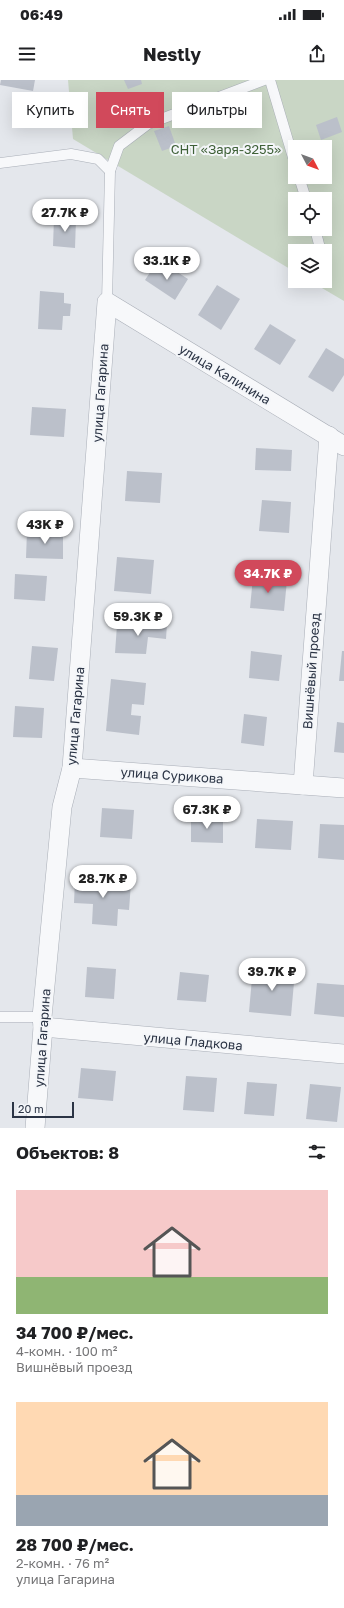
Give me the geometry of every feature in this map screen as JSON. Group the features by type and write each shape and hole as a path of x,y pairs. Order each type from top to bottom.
{"street":[{"name":"улица Калинина","path":"107,302 337,441"},
{"name":"улица Гагарина","path":"35,1128 42,1022 62,807 72,768 107,302"},
{"name":"Вишнёвый проезд","path":"303,785 337,441"},
{"name":"улица Сурикова","path":"72,768 344,788"},
{"name":"улица Гладкова","path":"42,1022 344,1054"}],"lane":[{"path":"107,302 110,171 119,146 148,124 264,80"},
{"path":"270,80 288,140"},
{"path":"0,163 71,154 98,159 110,171"},
{"path":"0,1017 42,1022"}],"green space":[{"name":"СНТ «Заря-3255»","path":"68,80 344,80 344,301 322,288 332,288 332,244 288,244 288,268 73,139 72,128 88,128 88,92 69,92"}],"building":[{"path":"1,80 35,80 33,91 0,85"},
{"path":"124,80 141,80 142,84 128,89"},
{"path":"337,117 342,132 321,140 316,125"},
{"path":"169,126 176,146 162,151 154,131"},
{"path":"54,218 76,219 75,248 53,246"},
{"path":"165,264 188,279 175,300 145,280 155,265 162,269"},
{"path":"217,285 240,299 221,330 198,315"},
{"path":"40,291 64,293 64,303 71,304 70,316 63,316 62,330 38,329"},
{"path":"270,324 296,340 280,365 254,349"},
{"path":"326,348 344,359 344,375 333,392 308,377"},
{"path":"32,407 66,409 64,437 30,435"},
{"path":"256,448 292,450 291,471 255,470"},
{"path":"127,471 162,473 160,503 125,501"},
{"path":"262,500 291,502 289,533 259,531"},
{"path":"27,531 63,533 63,559 26,558"},
{"path":"117,557 154,560 151,594 114,591"},
{"path":"15,574 47,576 45,601 14,599"},
{"path":"253,577 287,580 284,611 250,608"},
{"path":"148,622 167,623 166,639 148,637 146,654 115,653 117,625 148,626"},
{"path":"32,646 58,648 54,681 29,679"},
{"path":"251,651 282,655 279,681 249,678"},
{"path":"342,651 344,651 344,681 339,681"},
{"path":"111,679 146,683 144,705 132,704 131,715 141,716 139,735 106,731"},
{"path":"15,706 44,708 42,738 13,737"},
{"path":"244,714 267,717 264,746 241,743"},
{"path":"337,722 344,723 344,753 334,752"},
{"path":"102,808 134,810 132,839 100,837"},
{"path":"191,817 223,818 223,843 191,842"},
{"path":"257,819 293,821 291,850 255,848"},
{"path":"320,824 344,825 344,860 318,858"},
{"path":"75,879 131,883 129,910 118,909 117,926 92,924 93,904 74,903"},
{"path":"87,967 116,969 114,999 85,997"},
{"path":"253,967 295,971 291,1016 249,1012"},
{"path":"180,972 209,975 206,1002 177,1000"},
{"path":"317,983 344,985 344,1017 314,1014"},
{"path":"81,1068 116,1071 113,1101 78,1098"},
{"path":"186,1076 217,1078 214,1112 183,1110"},
{"path":"247,1082 277,1084 274,1116 244,1114"},
{"path":"310,1084 341,1087 337,1122 306,1119"}]}
